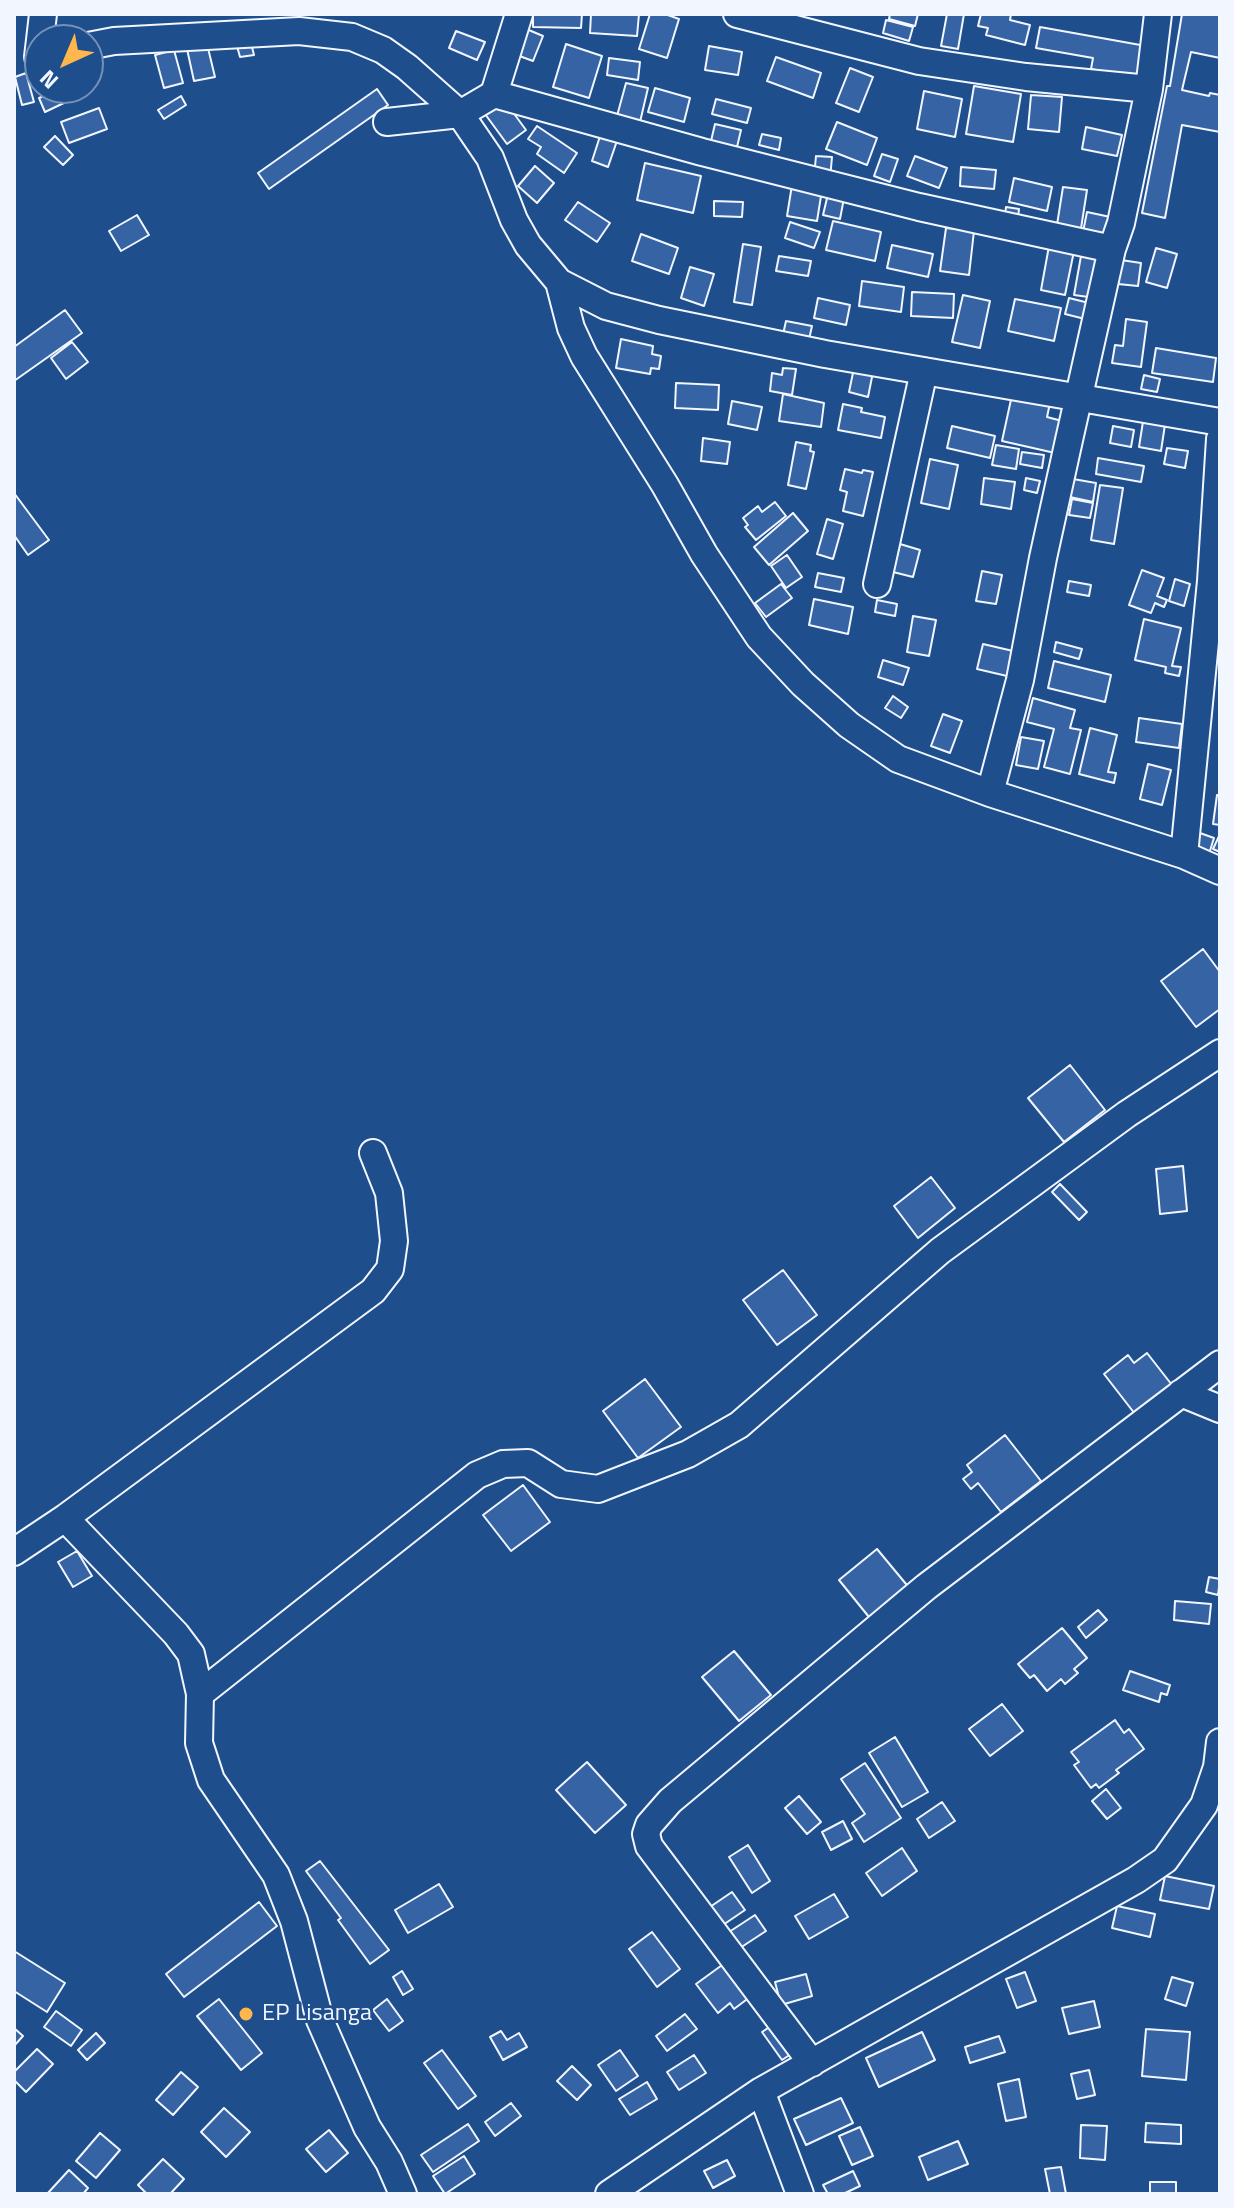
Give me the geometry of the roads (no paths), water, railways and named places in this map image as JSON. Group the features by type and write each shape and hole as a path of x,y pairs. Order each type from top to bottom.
{"street":[{"path":"387,122 460,114 494,94 519,14"},
{"path":"737,14 919,61 1026,77 1149,89"},
{"path":"990,793 1020,680 1078,399 1112,249 1121,223 1149,89 1158,14"},
{"path":"104,43 299,31 352,37 383,50 460,114 490,158 514,220 528,245 559,282 606,306 825,354 1220,422"},
{"path":"494,94 919,207 1112,249"},
{"path":"559,282 571,328 584,356 665,485 704,554 759,637 803,684 849,725 898,759 990,793 1184,855 1220,871"},
{"path":"877,584 924,371"},
{"path":"1184,855 1211,581 1220,439"},
{"path":"200,1694 477,1475 503,1464 528,1463 561,1484 598,1489 688,1454 739,1425 940,1251 1127,1114 1220,1053"},
{"path":"14,1552 65,1518 373,1291 390,1269 394,1241 389,1193 373,1153"},
{"path":"812,2063 649,1846 646,1834 649,1825 670,1801 926,1587 1220,1364"},
{"path":"1181,1393 1220,1409"},
{"path":"65,1518 176,1634 191,1654 200,1694 199,1743 211,1780 276,1875 294,1921 320,2020 367,2127 389,2162 403,2194"},
{"path":"609,2194 761,2091 1136,1880 1165,1860 1204,1805 1217,1767 1220,1742"},
{"path":"761,2091 800,2194"}],"place":[{"name":"EP Lisanga","path":"246,2014"}]}
